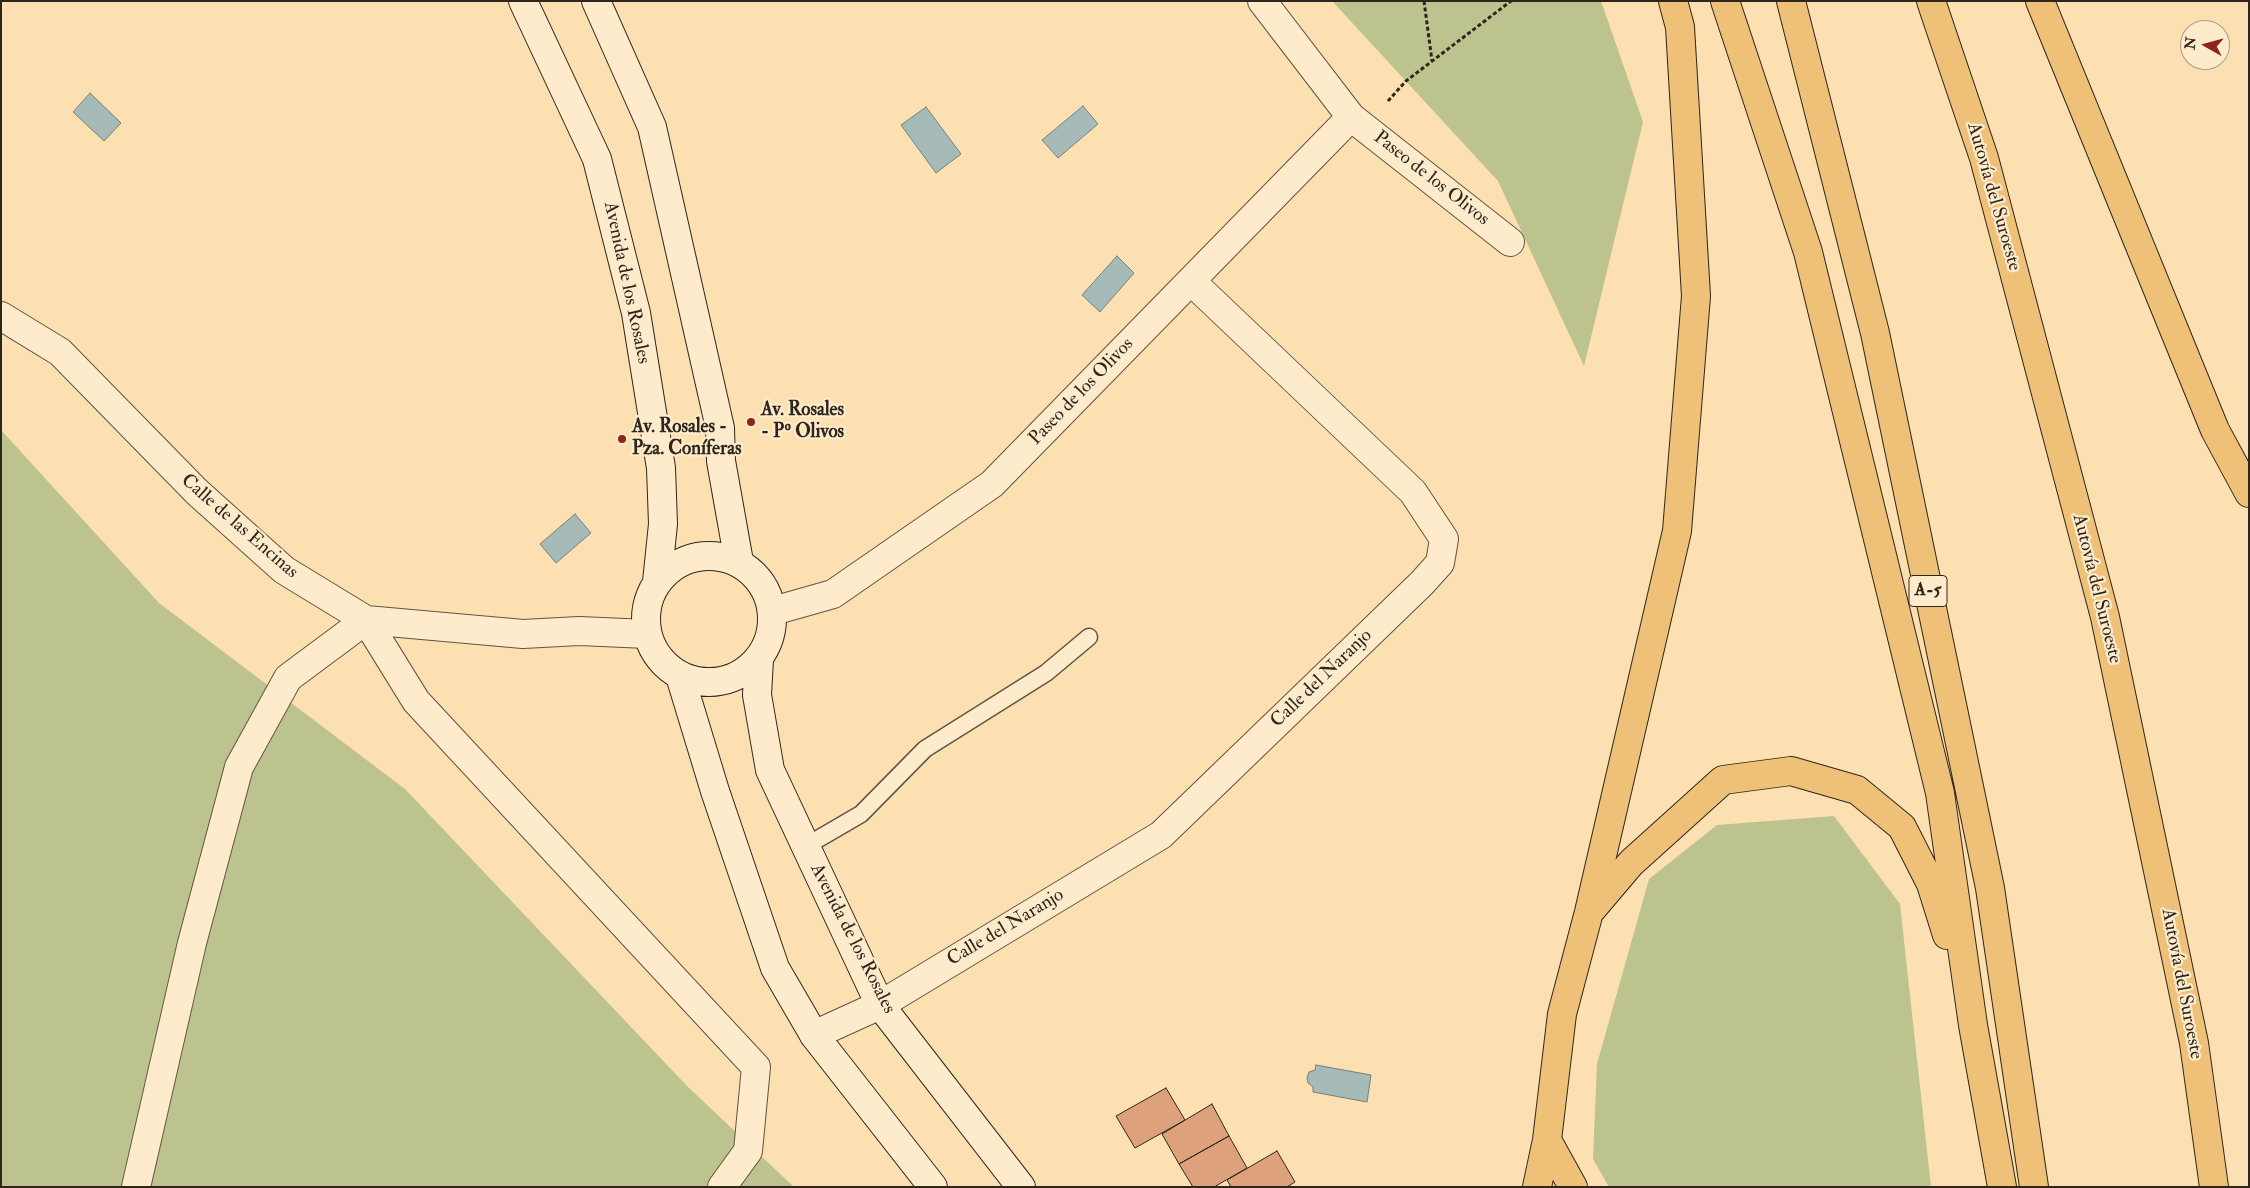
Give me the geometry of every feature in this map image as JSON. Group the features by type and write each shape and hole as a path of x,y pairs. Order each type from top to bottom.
{"highway":[{"path":"1537,1187 1547,1140 1562,1014 1590,912 1677,531 1696,296 1680,27 1673,1"},
{"path":"1725,1 1808,252 1940,793 1974,1025 2002,1187"},
{"name":"A-5","path":"1791,1 1875,333 1990,888 2034,1187"},
{"name":"Autovía del Suroeste","path":"1931,1 1984,158 2105,617 2194,1043 2214,1187"},
{"path":"2040,1 2215,430 2249,493"},
{"path":"1590,912 1631,862 1723,780 1791,771 1856,790 1902,827 1931,884 1974,1025"},
{"path":"1547,1140 1573,1187"}],"street":[{"name":"Avenida de los Rosales","path":"523,1 597,159 636,313 662,468 663,524 657,582"},
{"path":"596,1 652,127 720,428 721,461 738,562"},
{"name":"Paseo de los Olivos","path":"1262,1 1351,117 1510,242"},
{"name":"Paseo de los Olivos","path":"773,611 833,594 992,484 1351,117"},
{"name":"Calle del Naranjo","path":"814,1034 880,1005 1161,835 1422,583 1440,562 1444,539 1413,492 1222,307 1191,281"},
{"name":"Calle de las Encinas","path":"1,316 60,352 196,492 284,570 366,620 522,634 579,631 646,634"},
{"path":"701,555 730,558 738,562 766,590 773,611 770,640 759,659 739,676 718,683 701,683 680,676 656,655 646,634 648,602 657,582 680,562 701,555"},
{"path":"136,1187 192,943 239,767 288,678 366,620 416,701 756,1067 748,1151 722,1187"},
{"name":"Avenida de los Rosales","path":"759,659 757,695 770,770 880,1005 1021,1187"},
{"path":"680,676 715,791 775,968 814,1034 933,1187"}],"lane":[{"path":"806,846 861,814 925,749 1046,673 1089,637"}],"path":[{"path":"1424,1 1432,61"},
{"path":"1351,117 1384,106 1406,81 1512,1"}],"green space":[{"path":"1332,1 1601,1 1643,122 1584,366 1498,181"},
{"path":"1,430 159,603 405,789 688,1087 794,1187 1,1187"},
{"path":"1834,816 1900,904 1931,1187 1609,1187 1593,1159 1597,1064 1649,879 1717,825"}],"shaded area":[{"path":"90,93 121,123 104,141 73,112"},
{"path":"1083,106 1098,124 1058,158 1042,140"},
{"path":"926,107 961,154 936,173 901,125"},
{"path":"1117,256 1134,273 1100,312 1082,295"},
{"path":"575,514 591,533 556,563 540,544"},
{"path":"1316,1065 1371,1075 1367,1102 1313,1092 1313,1087 1308,1083 1307,1078 1309,1072 1315,1070"}],"building":[{"path":"1166,1088 1185,1120 1135,1148 1116,1116"},
{"path":"1212,1104 1229,1136 1179,1164 1162,1134"},
{"path":"1229,1136 1247,1168 1214,1187 1193,1187 1179,1164"},
{"path":"1277,1151 1295,1182 1287,1187 1231,1187 1227,1180"}],"place":[{"name":"Av. Rosales - Pº Olivos","path":"751,422"},
{"name":"Av. Rosales - Pza. Coníferas","path":"622,439"}]}
